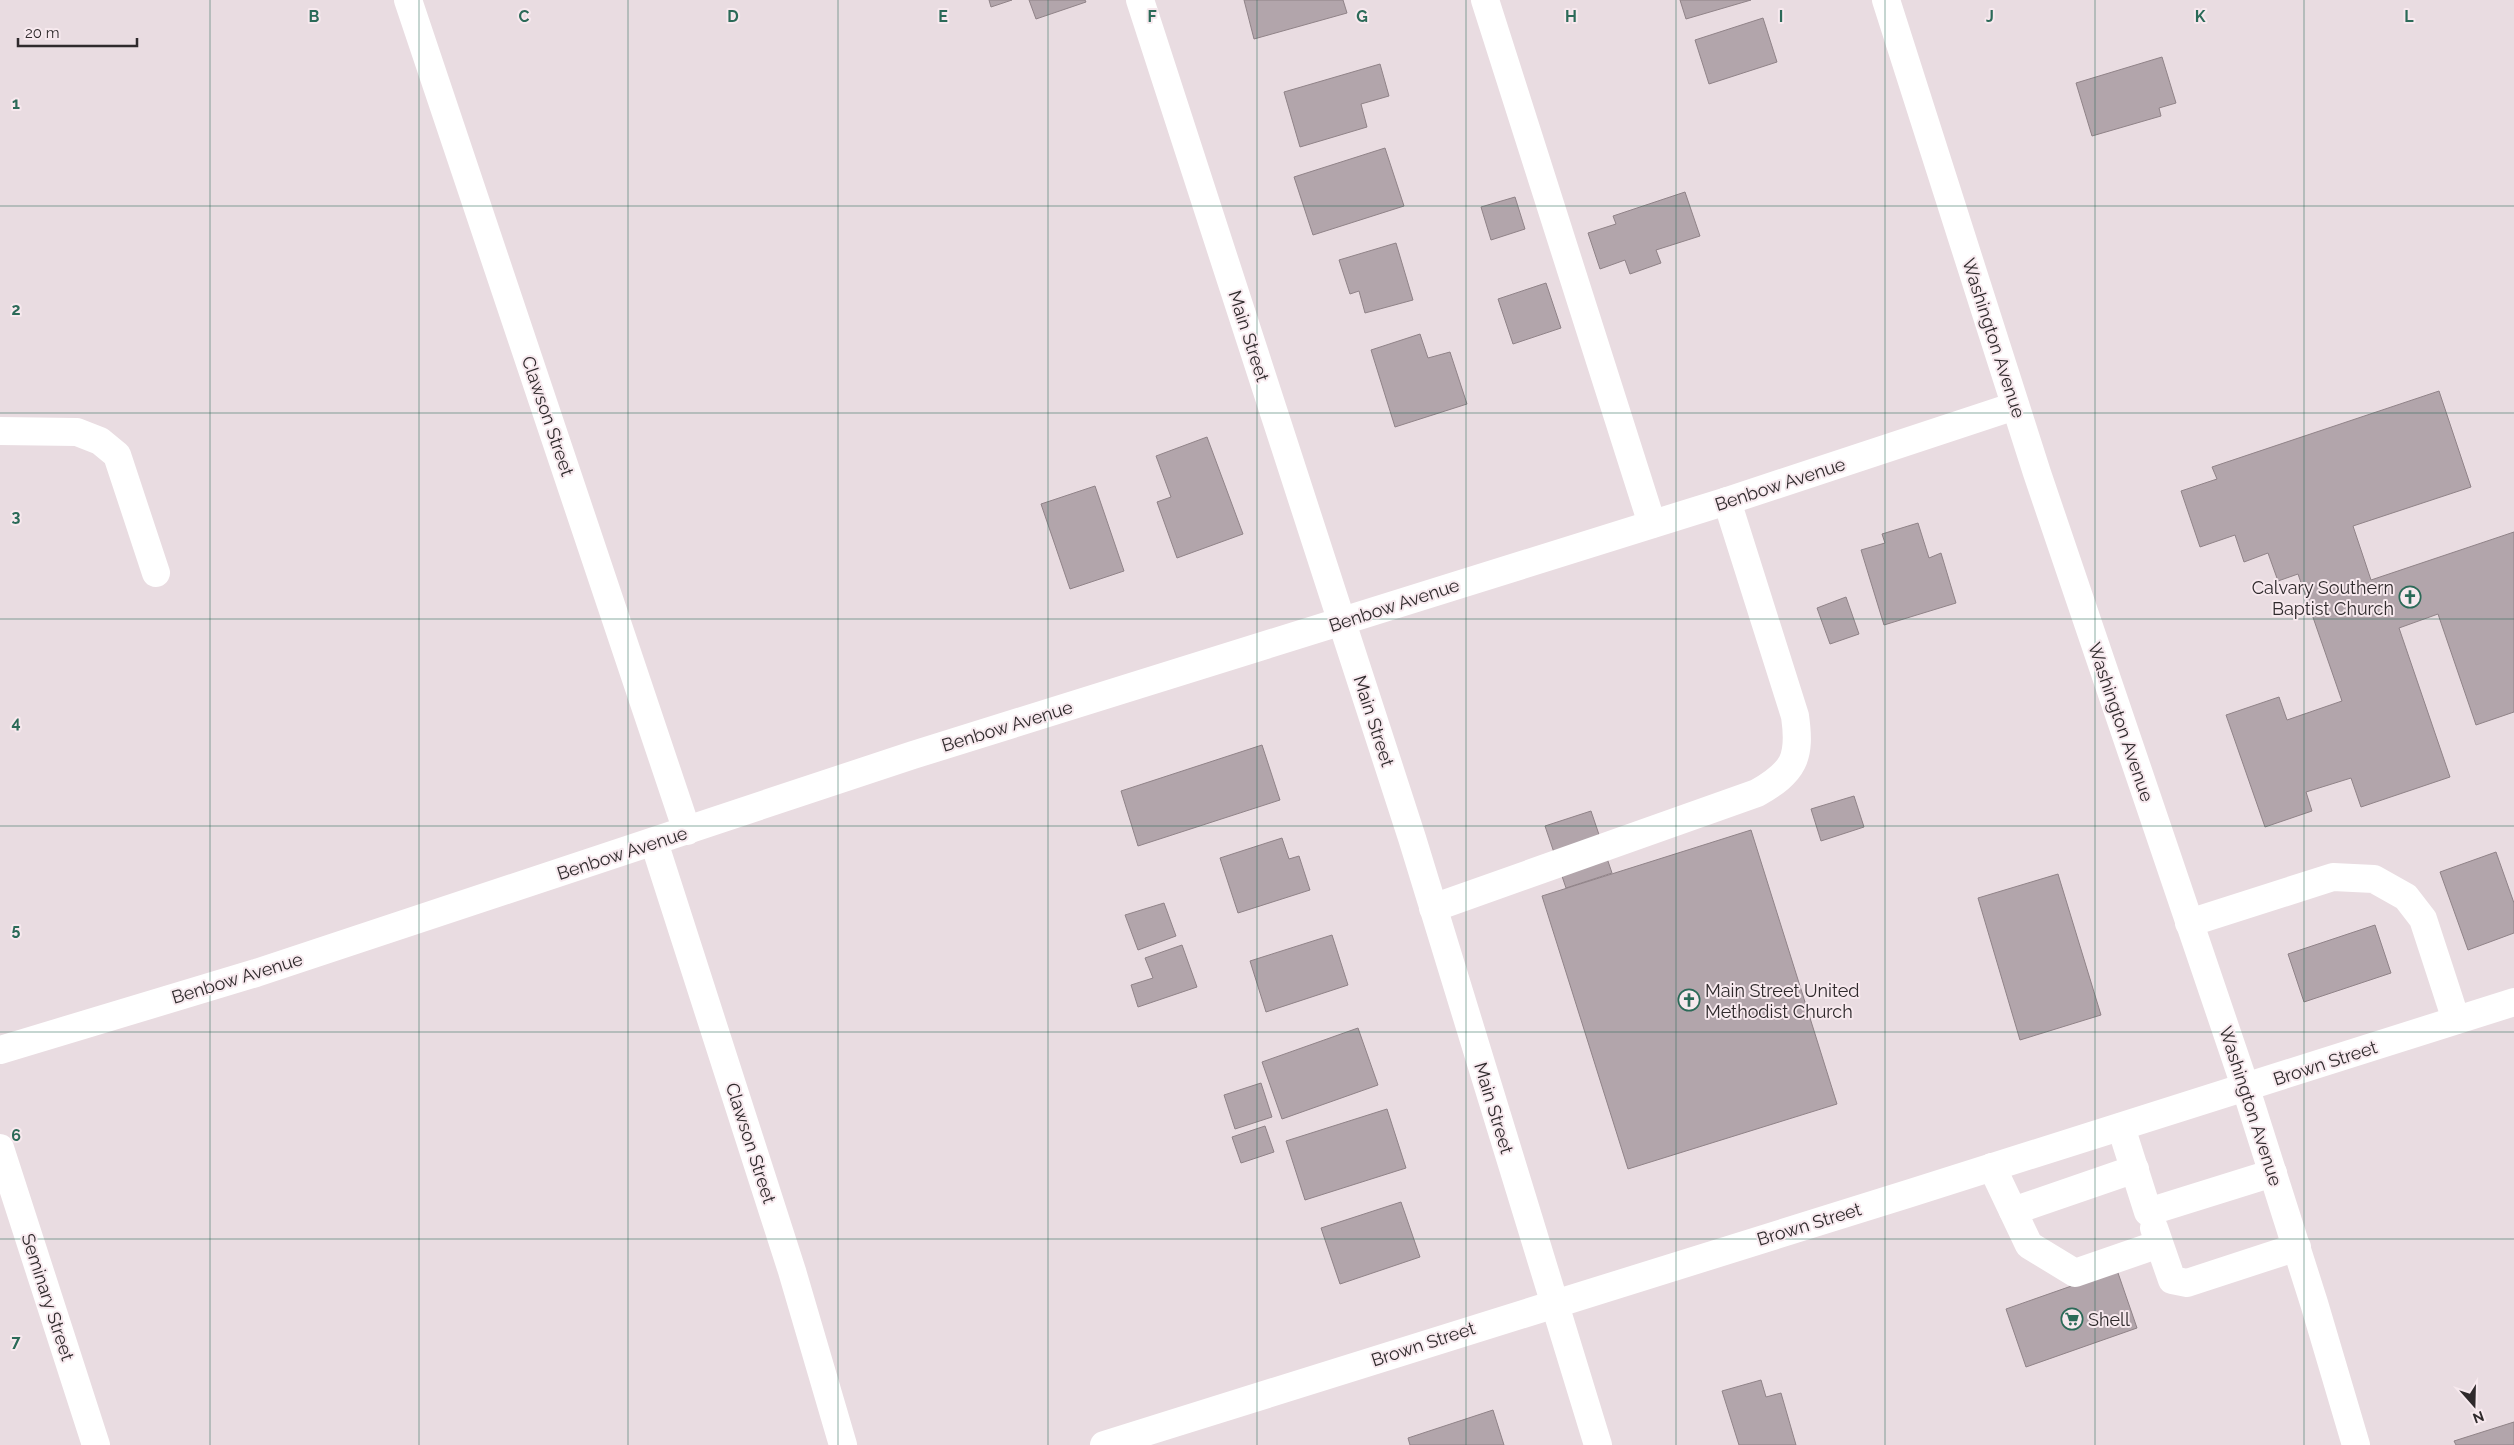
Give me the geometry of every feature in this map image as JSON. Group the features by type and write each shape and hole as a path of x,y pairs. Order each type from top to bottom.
{"street":[{"name":"Clawson Street","path":"408,0 688,832"},
{"name":"Main Street","path":"1140,0 1433,908 1598,1445"},
{"path":"1485,0 1652,524"},
{"name":"Washington Avenue","path":"1886,0 2015,406 2246,1088 2297,1247 2356,1445"},
{"name":"Benbow Avenue","path":"0,1050 256,973 688,832 913,755 1727,502 2015,406"},
{"path":"0,431 77,432 100,441 117,455 156,573"},
{"path":"1433,908 1757,792 1771,785 1794,758 1798,744 1795,716 1727,502"},
{"name":"Clawson Street","path":"654,842 792,1271 842,1445"},
{"path":"2189,923 2333,877 2374,880 2406,897 2423,919 2456,1020"},
{"name":"Brown Street","path":"1104,1445 1553,1303 2246,1088 2514,1002"},
{"path":"2121,1127 2172,1280 2187,1283 2297,1247"},
{"name":"Seminary Street","path":"0,1148 96,1445"},
{"path":"1992,1167 2029,1245 2075,1273 2159,1244"},
{"path":"2013,1211 2134,1169"},
{"path":"2148,1212 2273,1173"}],"building":[{"path":"989,0 1012,0 991,7"},
{"path":"1029,0 1085,0 1086,2 1036,19"},
{"path":"1244,0 1343,0 1347,13 1254,39"},
{"path":"1680,0 1751,0 1686,19"},
{"path":"1763,18 1777,62 1709,84 1695,40"},
{"path":"2162,57 2176,103 2159,108 2161,116 2092,136 2076,83"},
{"path":"1380,64 1389,96 1361,104 1367,127 1300,147 1284,92"},
{"path":"1385,148 1404,206 1313,235 1294,177"},
{"path":"1685,192 1700,236 1656,250 1661,263 1630,274 1625,260 1600,269 1588,233 1616,224 1613,216"},
{"path":"1515,197 1525,229 1491,240 1481,207"},
{"path":"1396,243 1413,300 1365,313 1359,291 1350,294 1339,260"},
{"path":"1546,283 1561,328 1513,344 1498,299"},
{"path":"1420,334 1428,358 1450,352 1467,404 1395,427 1371,350"},
{"name":"Calvary Southern Baptist Church","path":"2439,391 2471,487 2353,526 2371,580 2514,532 2514,712 2476,725 2438,614 2399,628 2450,777 2361,807 2351,778 2306,792 2312,811 2265,827 2226,715 2279,697 2287,720 2342,701 2298,574 2278,581 2268,553 2244,562 2235,535 2200,547 2181,491 2217,479 2212,467"},
{"path":"1207,437 1243,534 1177,558 1157,502 1171,497 1156,456"},
{"path":"1095,486 1124,571 1070,589 1041,504"},
{"path":"1918,523 1929,558 1941,553 1956,603 1884,625 1861,550 1885,543 1882,534"},
{"path":"1846,597 1859,634 1830,644 1817,608"},
{"path":"1262,745 1280,800 1138,846 1121,791"},
{"path":"1854,796 1864,827 1821,841 1811,809"},
{"path":"1591,811 1612,873 1566,888 1545,826"},
{"name":"Main Street United Methodist Church","path":"1751,830 1837,1104 1628,1169 1542,896"},
{"path":"1282,838 1289,859 1299,856 1310,890 1238,913 1220,858"},
{"path":"2496,852 2514,903 2514,933 2468,950 2440,872"},
{"path":"2058,874 2101,1015 2020,1040 1978,898"},
{"path":"1164,903 1176,936 1138,950 1125,915"},
{"path":"2375,925 2391,973 2304,1002 2288,954"},
{"path":"1332,935 1348,985 1266,1012 1250,961"},
{"path":"1182,945 1197,987 1138,1007 1131,985 1153,978 1145,958"},
{"path":"1358,1028 1378,1085 1282,1119 1262,1062"},
{"path":"1261,1083 1272,1117 1235,1129 1224,1095"},
{"path":"1387,1109 1406,1168 1305,1200 1286,1141"},
{"path":"1265,1126 1274,1152 1241,1163 1232,1137"},
{"path":"1401,1202 1420,1257 1340,1284 1321,1228"},
{"name":"Shell","path":"2117,1270 2137,1328 2026,1367 2006,1309"},
{"path":"1761,1380 1766,1397 1781,1393 1796,1445 1739,1445 1722,1391"},
{"path":"1493,1410 1504,1445 1410,1445 1408,1438"},
{"path":"2514,1422 2514,1445 2456,1445 2454,1441"}],"place":[{"name":"Calvary Southern Baptist Church","path":"2410,597"},
{"name":"Main Street United Methodist Church","path":"1689,1000"},
{"name":"Shell","path":"2072,1319"}]}
